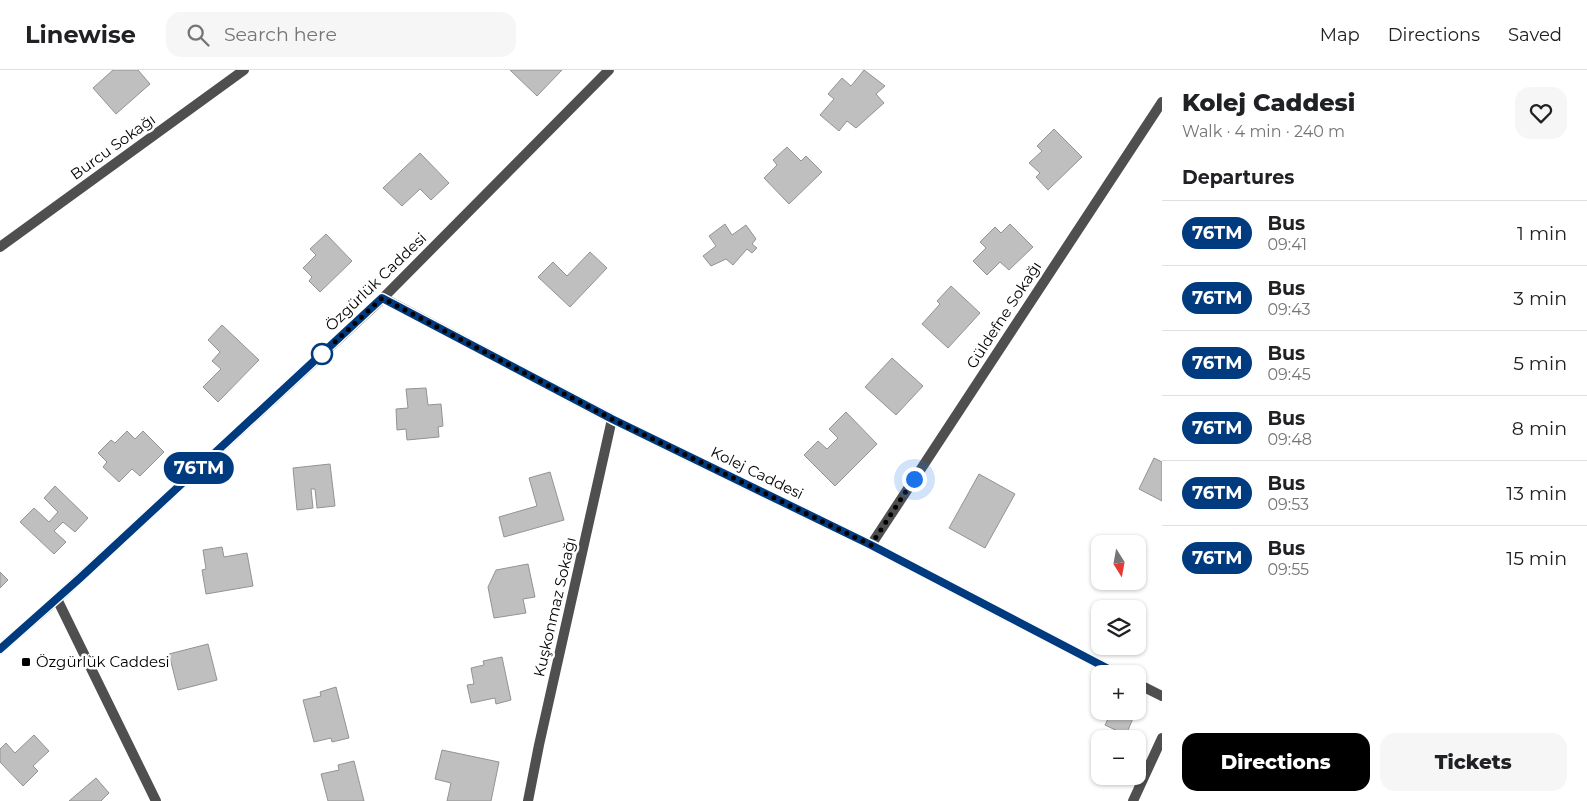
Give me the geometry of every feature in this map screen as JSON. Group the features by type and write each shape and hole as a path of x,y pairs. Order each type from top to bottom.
{"street":[{"name":"Burcu Sokağı","path":"0,248 244,70"},
{"name":"Özgürlük Caddesi","path":"0,649 382,298 609,70"},
{"name":"Güldefne Sokağı","path":"871,545 1162,102"},
{"name":"Kolej Caddesi","path":"382,298 612,419 871,545 1101,665"},
{"name":"Kuşkonmaz Sokağı","path":"528,801 612,419"},
{"path":"56,599 156,801"},
{"path":"1146,688 1162,696"},
{"path":"1133,801 1162,738"}],"building":[{"path":"113,70 138,70 150,84 116,114 93,88"},
{"path":"510,70 562,70 537,96"},
{"path":"864,70 885,86 876,94 884,103 856,128 847,121 839,131 820,115 834,99 828,94 842,78 851,86"},
{"path":"1054,129 1082,157 1048,190 1036,177 1040,173 1029,163 1042,151 1037,146"},
{"path":"787,147 801,161 806,156 822,172 789,204 764,178 777,165 773,160"},
{"path":"420,153 449,183 431,200 420,189 402,206 383,188"},
{"path":"725,224 732,235 746,225 756,239 752,244 757,248 752,253 747,249 733,265 726,259 711,266 703,256 716,246 709,236"},
{"path":"1010,224 1033,247 1009,270 1000,262 987,275 973,261 986,248 980,242 995,227 1001,233"},
{"path":"326,234 352,261 320,292 309,281 312,277 303,268 316,255 310,249"},
{"path":"590,252 607,268 570,307 538,277 553,262 567,276"},
{"path":"951,286 980,313 948,348 922,324 940,304 937,301"},
{"path":"222,325 259,360 218,402 203,387 221,369 212,361 220,352 208,340"},
{"path":"892,358 923,386 896,415 865,387"},
{"path":"426,388 428,405 441,404 443,426 438,427 439,437 407,440 406,429 397,430 396,409 408,408 406,389"},
{"path":"846,412 877,444 835,486 804,455 818,441 827,449 838,438 829,429"},
{"path":"127,431 135,439 143,431 164,452 140,476 132,469 119,482 103,467 107,462 98,453 111,440 115,443"},
{"path":"1154,458 1162,462 1162,501 1139,489"},
{"path":"330,464 335,506 317,508 315,489 311,489 313,508 297,510 293,468"},
{"path":"550,472 564,520 504,537 499,517 537,506 529,478"},
{"path":"979,474 1015,494 985,548 949,528"},
{"path":"55,486 88,518 75,532 63,522 54,531 66,542 54,554 20,522 34,508 49,522 58,512 44,498"},
{"path":"222,547 224,557 247,553 253,586 206,594 202,570 206,569 203,550"},
{"path":"528,564 535,597 523,599 526,613 494,618 488,587 496,570"},
{"path":"0,572 8,580 0,588"},
{"path":"208,644 217,680 178,690 169,654"},
{"path":"502,657 511,700 496,704 495,698 471,703 467,685 474,684 471,668 484,665 483,661"},
{"path":"336,687 349,738 332,742 331,738 314,742 303,700 321,696 320,692"},
{"path":"1108,720 1132,720 1128,730 1116,730 1105,725"},
{"path":"34,735 49,751 33,766 38,771 23,786 0,762 0,749 6,743 15,753"},
{"path":"442,750 499,762 491,801 447,801 451,783 435,779"},
{"path":"354,761 364,801 328,801 321,774 339,770 338,765"},
{"path":"96,778 109,793 101,801 69,801"}],"bus line":[{"name":"76TM","path":"0,649 80,578 382,298 612,419 871,545 1101,665"}],"place":[{"name":"Özgürlük Caddesi","path":"26,662"}],"route":[{"path":"322,354 382,298 612,419 871,545 914,479"}]}
